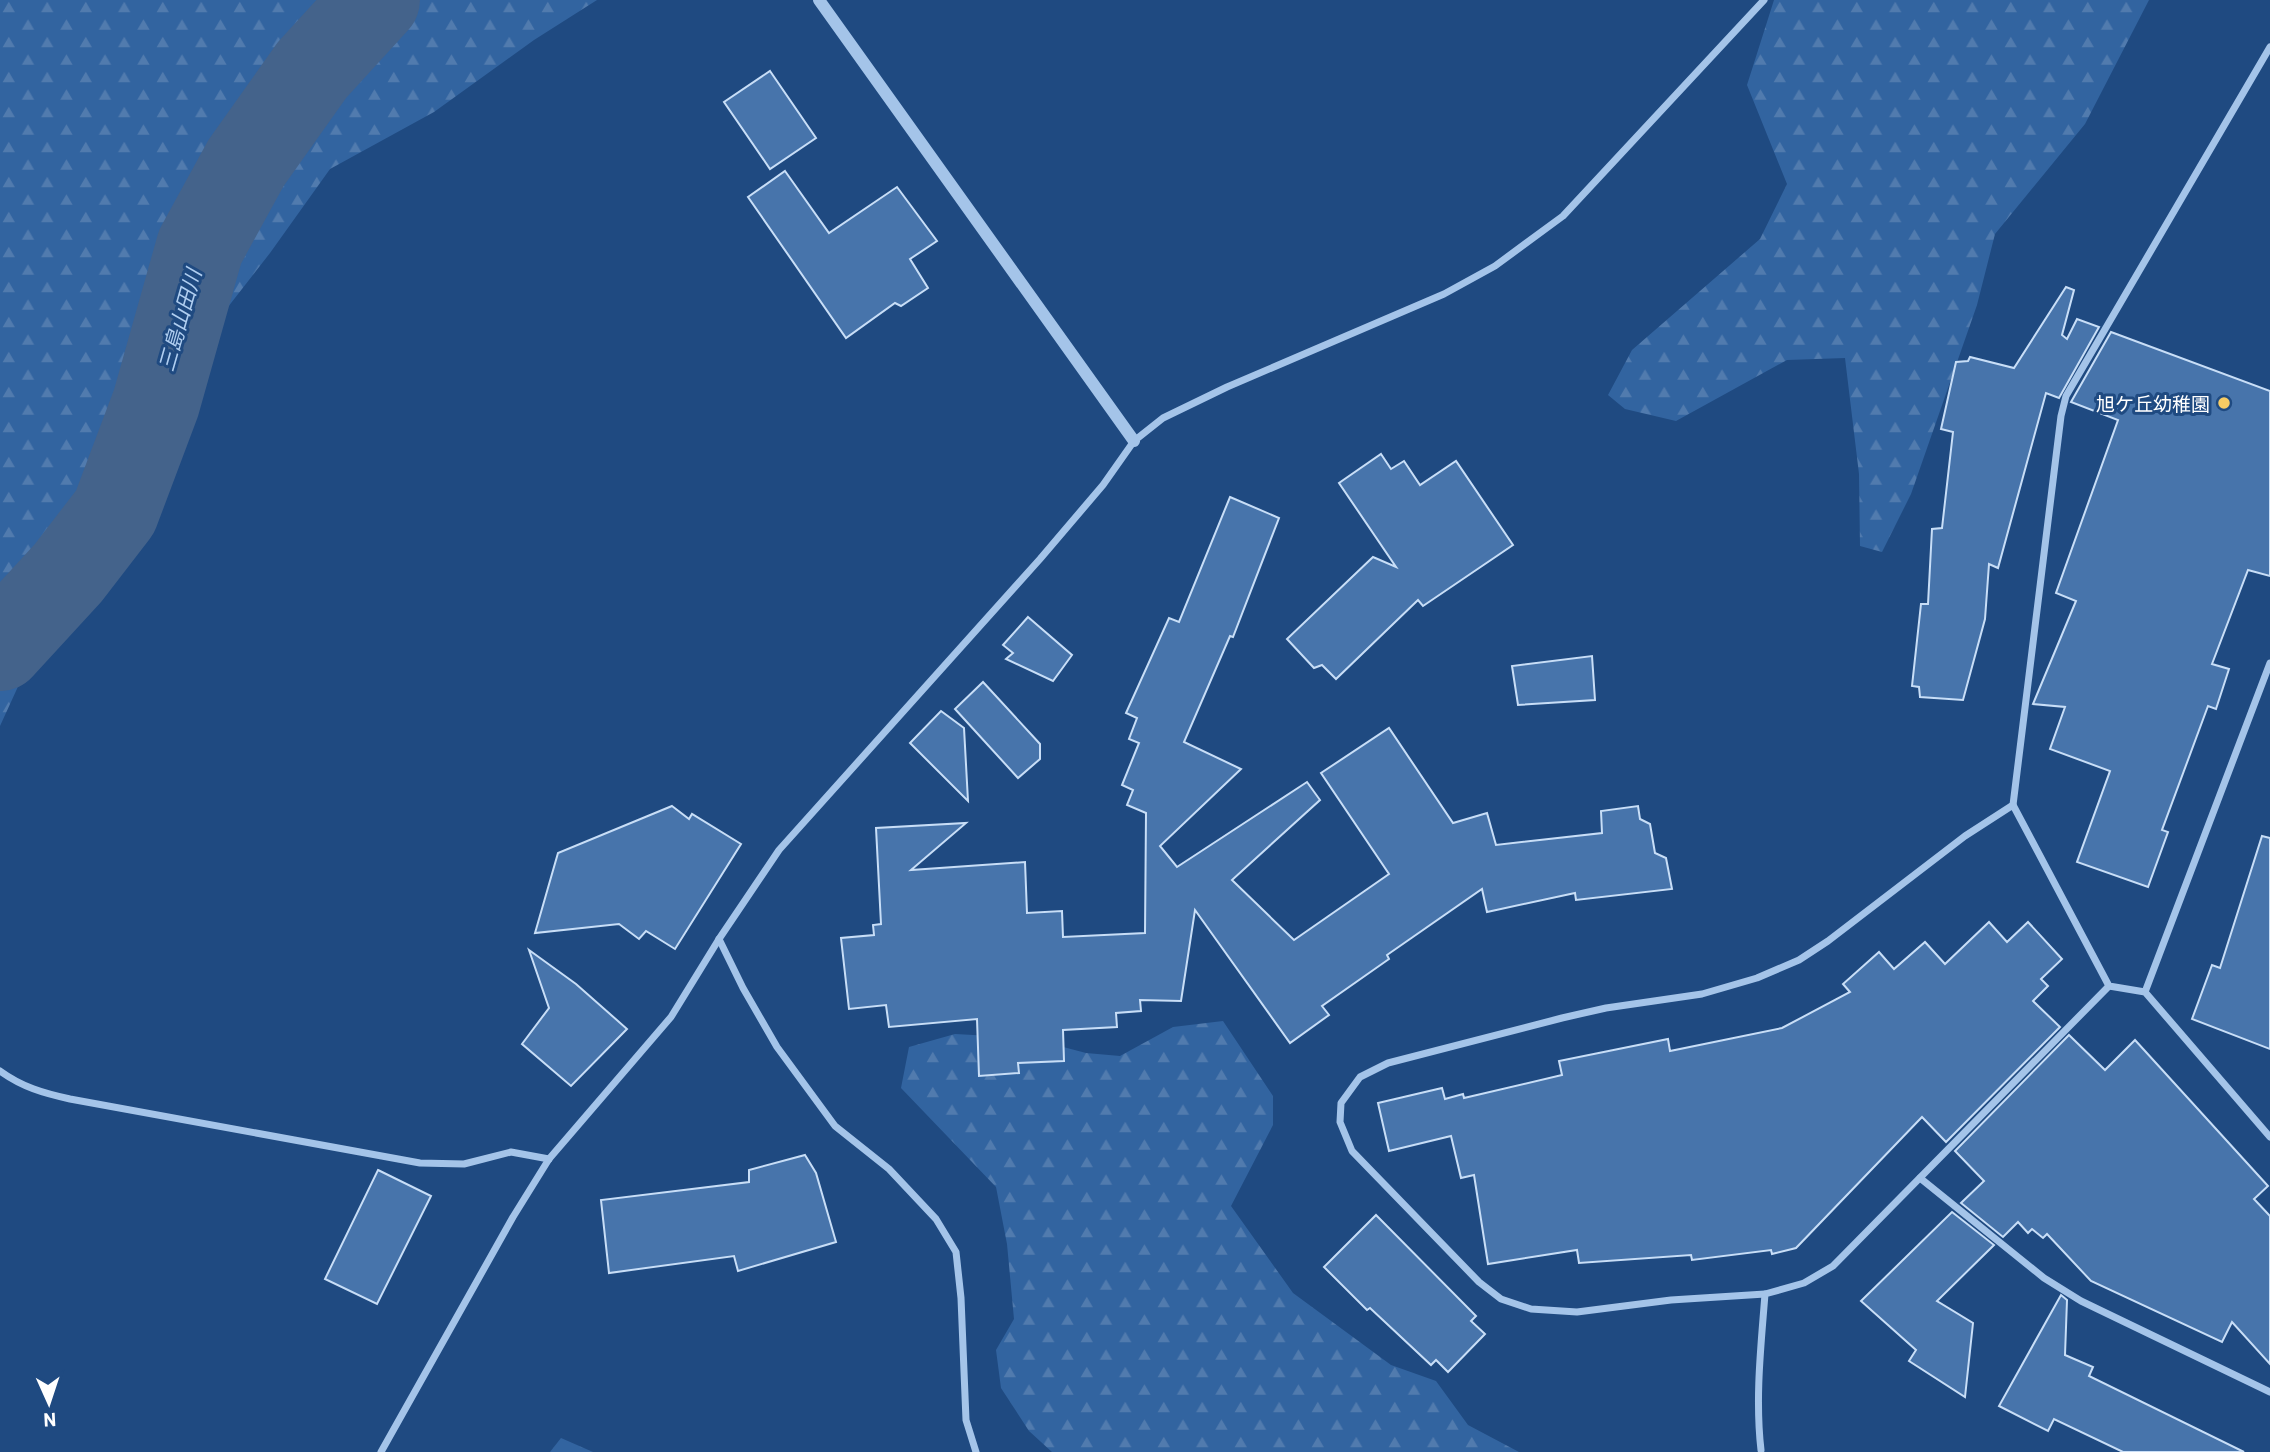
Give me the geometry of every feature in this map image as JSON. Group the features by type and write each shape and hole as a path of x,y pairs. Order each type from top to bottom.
{"street":[{"path":"819,0 1134,441"},
{"path":"382,1452 513,1217 549,1159 671,1017 779,850 1040,559 1102,485 1134,441 1174,413 1227,387 1444,294 1495,266 1563,216 1764,0"},
{"path":"2109,986 2013,805 2061,416 2066,396 2270,47"},
{"path":"2146,992 2270,663"},
{"path":"2013,805 1965,836 1828,941 1799,960 1757,978 1702,994 1562,1017 1388,1063 1360,1077 1341,1102 1340,1122 1352,1151 1479,1282 1502,1299 1531,1309 1577,1312 1671,1300 1765,1294 1804,1283 1833,1266 2109,986"},
{"path":"719,939 777,1047 835,1126 889,1169 936,1219 956,1252 967,1420 976,1452"},
{"path":"2109,986 2146,992 2270,1137"},
{"path":"0,1071 15,1082 35,1091 70,1099 420,1163 464,1164 511,1152 549,1159"},
{"path":"1920,1178 2044,1278 2081,1301 2270,1392"},
{"path":"1762,1451 1758,1425 1758,1379 1765,1294"}],"green space":[{"path":"0,0 597,0 534,40 434,112 330,169 270,253 203,339 178,432 21,680 0,726"},
{"path":"1774,0 2149,0 2085,124 1995,234 1977,305 1911,494 1882,552 1860,546 1859,474 1845,358 1787,360 1676,421 1625,409 1608,395 1632,350 1760,239 1787,184 1747,85"},
{"path":"1223,1021 1273,1096 1273,1125 1231,1206 1293,1293 1391,1365 1436,1381 1468,1425 1519,1452 1052,1452 1029,1431 1001,1388 996,1350 1014,1319 1007,1244 996,1187 901,1088 909,1047 955,1034 1029,1038 1086,1053 1120,1056 1173,1027"},
{"path":"561,1438 593,1452 550,1452"}],"building":[{"path":"770,71 816,138 770,169 724,102"},
{"path":"785,171 829,233 897,187 937,241 910,259 928,288 901,306 895,303 846,338 748,197"},
{"path":"2066,287 2074,290 2062,335 2067,339 2077,319 2099,327 2059,398 2046,393 1998,568 1989,564 1985,619 1963,700 1920,697 1919,687 1912,686 1921,604 1928,604 1932,529 1942,528 1953,432 1941,429 1956,362 1968,361 1970,357 2014,368"},
{"path":"2111,332 2270,391 2270,576 2248,570 2212,664 2229,669 2216,709 2208,706 2162,830 2168,832 2148,887 2077,862 2110,771 2050,749 2065,707 2033,704 2076,601 2056,593 2118,420 2071,402"},
{"path":"1381,454 1391,469 1404,461 1420,485 1456,461 1513,545 1423,606 1418,600 1336,679 1322,665 1314,668 1287,639 1373,557 1396,567 1339,483"},
{"path":"1230,497 1279,518 1233,637 1230,636 1184,742 1241,769 1160,846 1177,867 1307,782 1320,800 1232,880 1294,940 1389,874 1321,773 1389,728 1453,823 1487,813 1496,845 1602,833 1601,811 1638,806 1640,819 1650,824 1655,853 1666,858 1672,889 1576,900 1575,893 1487,912 1482,889 1387,955 1389,959 1322,1006 1329,1015 1290,1043 1195,910 1181,1001 1140,1000 1141,1011 1116,1013 1117,1027 1063,1030 1064,1061 1018,1063 1019,1073 979,1076 977,1019 889,1027 886,1005 849,1009 841,938 874,935 873,925 881,924 876,828 966,823 911,870 1025,862 1027,913 1062,911 1063,937 1145,933 1146,813 1127,805 1133,790 1122,785 1139,743 1129,739 1137,718 1126,713 1169,618 1179,622"},
{"path":"1028,617 1072,655 1053,681 1006,659 1013,653 1003,645"},
{"path":"1592,656 1595,700 1518,705 1512,666"},
{"path":"983,682 1040,744 1040,759 1018,778 955,709"},
{"path":"941,711 964,728 968,801 910,743"},
{"path":"672,806 689,819 692,814 741,844 675,949 646,931 639,939 619,924 535,933 558,853"},
{"path":"2262,836 2270,838 2270,1049 2192,1019 2212,965 2220,968"},
{"path":"1989,922 2007,942 2028,922 2062,959 2041,979 2048,986 2033,1001 2060,1027 1946,1142 1922,1117 1796,1248 1772,1254 1771,1250 1692,1260 1691,1255 1579,1263 1577,1250 1488,1264 1474,1175 1461,1178 1451,1136 1389,1151 1378,1103 1442,1088 1445,1099 1463,1094 1464,1098 1562,1075 1559,1061 1668,1039 1670,1051 1782,1028 1850,992 1843,984 1879,952 1894,969 1925,942 1945,964"},
{"path":"529,950 576,984 627,1029 571,1086 522,1044 549,1008"},
{"path":"2069,1035 2105,1070 2135,1040 2268,1186 2254,1199 2270,1216 2270,1364 2232,1322 2222,1342 2091,1281 2047,1234 2043,1238 2032,1229 2028,1233 2018,1222 2003,1237 1961,1203 1984,1181 1955,1151"},
{"path":"805,1155 816,1173 836,1242 738,1271 734,1256 609,1273 601,1200 749,1182 749,1170"},
{"path":"378,1170 431,1196 377,1304 325,1279"},
{"path":"1952,1212 1994,1245 1937,1301 1973,1323 1965,1397 1909,1361 1916,1350 1861,1301"},
{"path":"1376,1215 1476,1316 1471,1321 1485,1334 1448,1372 1436,1360 1431,1365 1370,1308 1367,1310 1324,1267"},
{"path":"2061,1295 2067,1300 2065,1355 2093,1367 2089,1376 2244,1452 2123,1452 2054,1419 2048,1431 1999,1406"}],"waterway":[{"name":"三島山田川","path":"0,647 68,573 115,512 156,403 200,247 246,163 312,70 376,0"}],"place":[{"name":"旭ケ丘幼稚園","path":"2224,403"}]}
